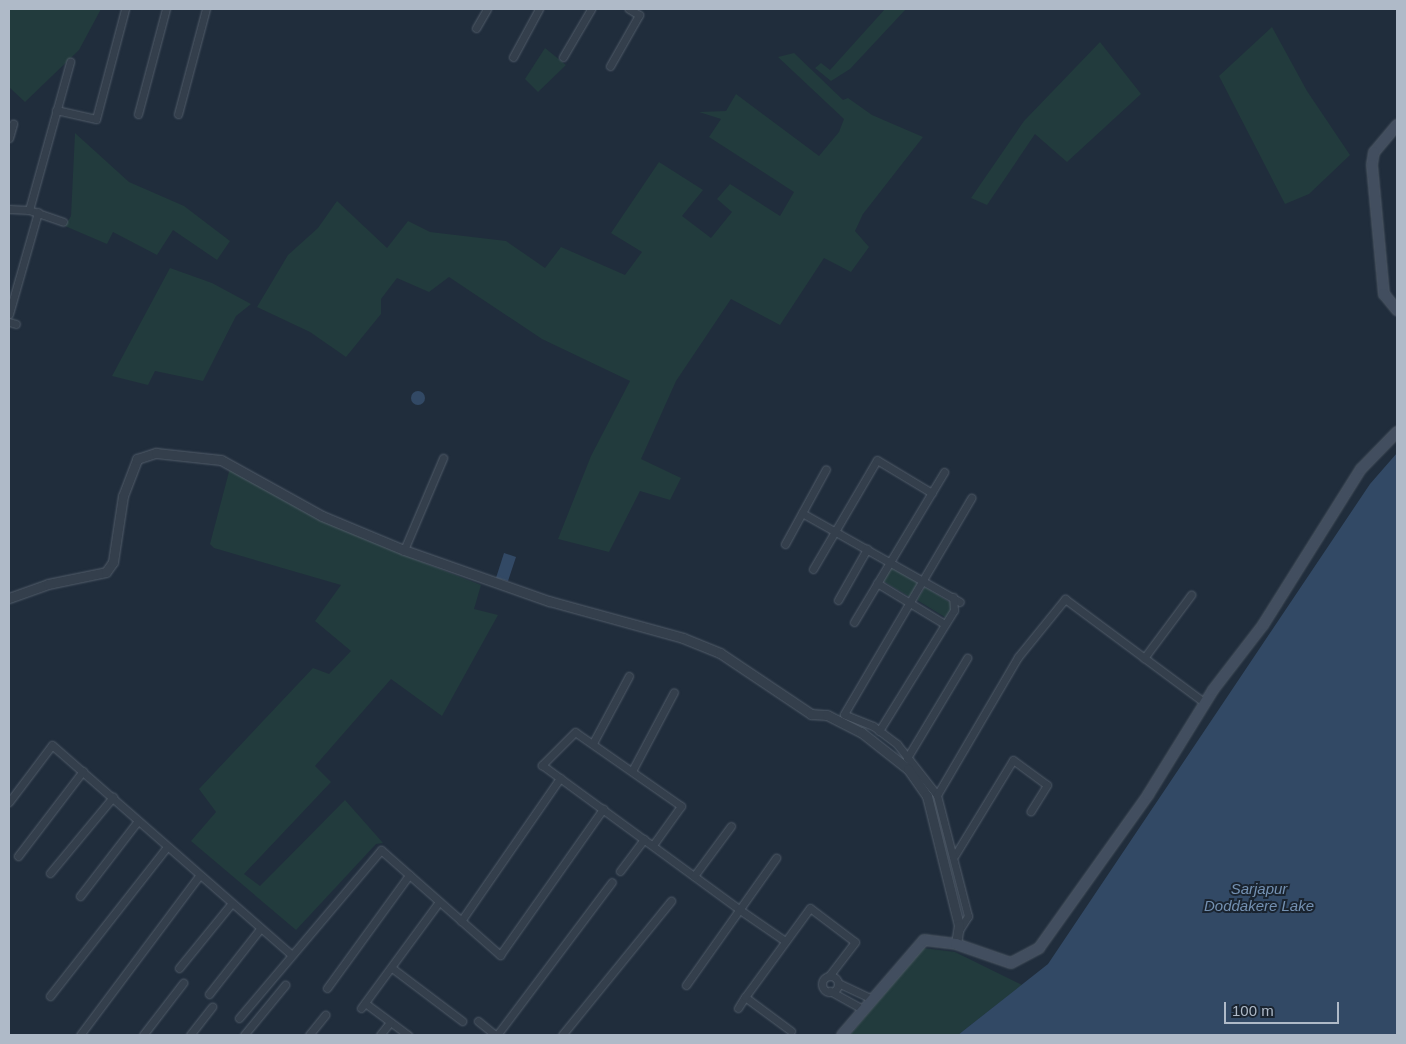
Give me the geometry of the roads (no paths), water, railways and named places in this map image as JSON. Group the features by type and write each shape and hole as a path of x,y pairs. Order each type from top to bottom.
{"main road":[{"path":"1397,125 1374,152 1372,164 1384,294 1397,310"},
{"path":"842,1035 924,940 956,944 1011,963 1039,948 1148,795 1205,703 1263,625 1361,469 1397,432"}],"street":[{"path":"56,110 96,119 125,9"},
{"path":"138,114 166,9"},
{"path":"178,114 206,9"},
{"path":"476,28 487,9"},
{"path":"513,58 539,9"},
{"path":"563,57 591,9"},
{"path":"610,66 639,15 629,9"},
{"path":"29,210 70,62"},
{"path":"9,138 12,124"},
{"path":"9,209 38,212 63,222"},
{"path":"9,314 38,212"},
{"path":"9,598 48,584 106,572 113,562 127,484 137,459 156,453 221,460 322,516 404,550 549,601 683,638 720,653 810,714 827,715 862,732 908,769 927,796 958,932 956,944"},
{"path":"404,550 443,458"},
{"path":"813,570 877,460 932,493"},
{"path":"785,544 826,469"},
{"path":"854,622 944,472"},
{"path":"958,932 968,922 955,854 937,795 908,758 879,730 844,714 971,498"},
{"path":"802,512 960,602"},
{"path":"838,600 867,549"},
{"path":"878,583 943,624"},
{"path":"1144,658 1191,595"},
{"path":"879,730 943,624 954,610 953,597"},
{"path":"937,795 1018,658 1065,599 1205,703"},
{"path":"908,758 967,658"},
{"path":"593,743 629,676"},
{"path":"632,771 674,692"},
{"path":"653,846 681,806 575,732 542,765 740,910 785,942"},
{"path":"9,802 52,745 113,797 136,822 291,954"},
{"path":"955,854 1013,760 1046,785 1031,811"},
{"path":"18,856 83,771"},
{"path":"461,921 560,778"},
{"path":"50,873 113,797"},
{"path":"239,1018 291,954 381,850 500,955 603,809"},
{"path":"80,896 136,822"},
{"path":"694,876 731,826"},
{"path":"620,871 644,839"},
{"path":"50,996 166,848"},
{"path":"686,984 776,858"},
{"path":"327,988 409,874"},
{"path":"80,1035 199,876"},
{"path":"478,1021 496,1035 612,882"},
{"path":"562,1035 671,901"},
{"path":"408,1035 363,1006 439,902"},
{"path":"179,968 231,904"},
{"path":"738,1008 810,908 855,942 822,983 830,991 864,1009"},
{"path":"209,994 260,929"},
{"path":"392,968 462,1021"},
{"path":"829,976 838,983 872,999"},
{"path":"830,991 838,983"},
{"path":"143,1035 183,984"},
{"path":"244,1035 285,985"},
{"path":"745,998 791,1031"},
{"path":"190,1035 212,1007"},
{"path":"309,1035 325,1015"},
{"path":"380,1035 390,1022"}],"water":[{"path":"415,391 421,391 425,398 421,405 415,405 411,401 411,395"},
{"name":"Sarjapur Doddakere Lake","path":"1397,453 1397,1035 958,1035 1048,964 1370,484"},
{"path":"504,553 516,557 508,581 496,578"}]}
